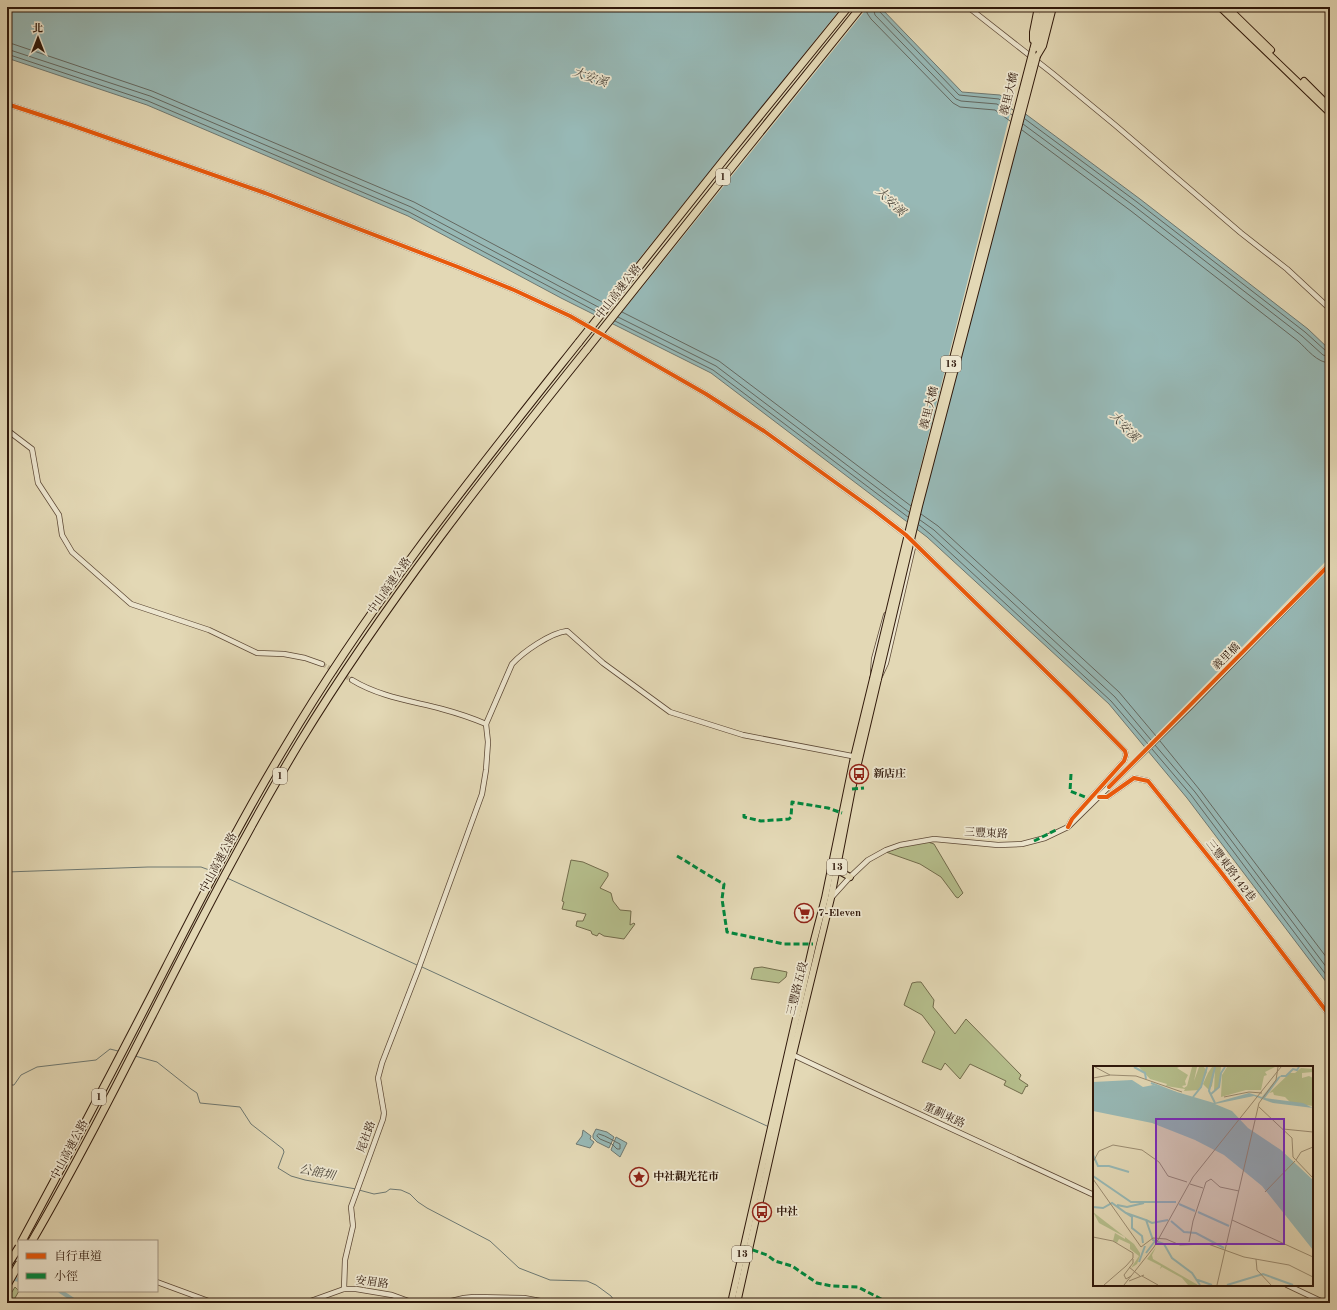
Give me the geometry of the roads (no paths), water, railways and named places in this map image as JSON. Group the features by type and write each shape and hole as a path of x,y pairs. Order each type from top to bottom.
{"highway":[{"name":"中山高速公路","path":"23,1240 80,1134 200,899 284,747 365,621 460,492 723,161 848,7"},
{"name":"中山高速公路","path":"33,1240 94,1129 222,880 273,788 340,678 386,610 462,506 861,7"},
{"path":"7,1266 18,1249"},
{"path":"7,1285 18,1266"}],"main road":[{"path":"1033,50 1033,32 1038,7"},
{"name":"13","path":"1033,50 1044,7"},
{"name":"13","path":"1037,56 1048,7"},
{"path":"1037,56 1043,46 1053,7"},
{"path":"1220,7 1326,104"},
{"path":"1227,7 1326,104 1330,113"},
{"name":"義里大橋","path":"876,679 915,505 1033,50"},
{"name":"義里大橋","path":"876,679 919,506 1037,56"},
{"name":"三豐路五段","path":"828,898 856,757 876,679"},
{"name":"三豐路五段","path":"737,1303 813,944 838,866 856,757"},
{"path":"838,866 841,872 850,876"},
{"name":"三豐路五段","path":"731,1303 790,1053"}],"street":[{"path":"968,7 1115,125 1235,228 1287,269 1330,309"},
{"path":"7,104 265,193 514,290 570,316 700,390 764,431 871,508 914,543 1069,694 1125,751 1126,755 1124,762 1072,819 1068,827"},
{"path":"7,430 32,449 38,483 59,515 61,531 72,552 115,589 124,599 131,604 209,630 257,653 284,654 305,658 322,664"},
{"path":"876,679 874,659 906,536"},
{"path":"876,679 884,671 914,543"},
{"name":"義里橋","path":"1135,761 1330,564"},
{"path":"352,680 381,694 444,709 486,724 512,664 527,649 559,633 567,631 603,663 670,712 743,735 856,757"},
{"name":"尾社路","path":"344,1289 345,1260 353,1226 351,1207 384,1114 378,1078 379,1074 396,1024 418,970 482,794 486,770 488,742 486,724"},
{"name":"三豐東路","path":"828,898 868,860 886,850 913,842 934,840 998,845 1022,844 1045,838 1068,827 1135,761"},
{"name":"三豐東路142巷","path":"1100,797 1107,797 1134,778 1148,781 1216,865 1330,1016"},
{"name":"重劃東路","path":"790,1053 1093,1195"},
{"path":"7,1256 18,1259"},
{"path":"158,1282 214,1303"},
{"path":"1288,1286 1325,1303"},
{"name":"安眉路","path":"305,1303 344,1289 392,1295 414,1303"},
{"path":"443,1303 474,1297 524,1298 551,1303"}],"water":[{"name":"大安溪","path":"7,7 880,7 962,92 1000,95 1140,199 1308,329 1330,350 1330,987 1187,798 1109,704 927,537 711,373 561,298 408,216 147,105 7,58"},
{"path":"596,1129 607,1132 614,1137 609,1148 597,1142 593,1138"},
{"path":"583,1130 591,1136 590,1139 594,1142 590,1148 576,1144 582,1136"},
{"path":"616,1137 627,1143 620,1157 611,1150"}],"waterway":[{"path":"7,872 148,867 201,867 212,871"},
{"path":"227,878 417,965"},
{"path":"422,967 767,1126"},
{"name":"公館圳","path":"7,1085 14,1085 21,1075 37,1067 96,1060 110,1049 118,1051"},
{"name":"公館圳","path":"135,1056 157,1062 197,1093 200,1103 240,1107 251,1124 283,1149 284,1152 278,1168 291,1176 356,1189"},
{"name":"公館圳","path":"359,1190 374,1194 386,1192 390,1189 401,1190 410,1194 427,1208 490,1241 519,1268 550,1280 587,1281 596,1285 611,1296 616,1303"},
{"path":"7,1277 18,1280"},
{"path":"62,1292 78,1303"}],"tunnel":[{"path":"322,664 352,680"}],"place":[{"name":"新店庄","path":"859,774"},
{"name":"7-Eleven","path":"804,913"},
{"name":"中社觀光花市","path":"639,1177"},
{"name":"中社","path":"762,1212"}]}
